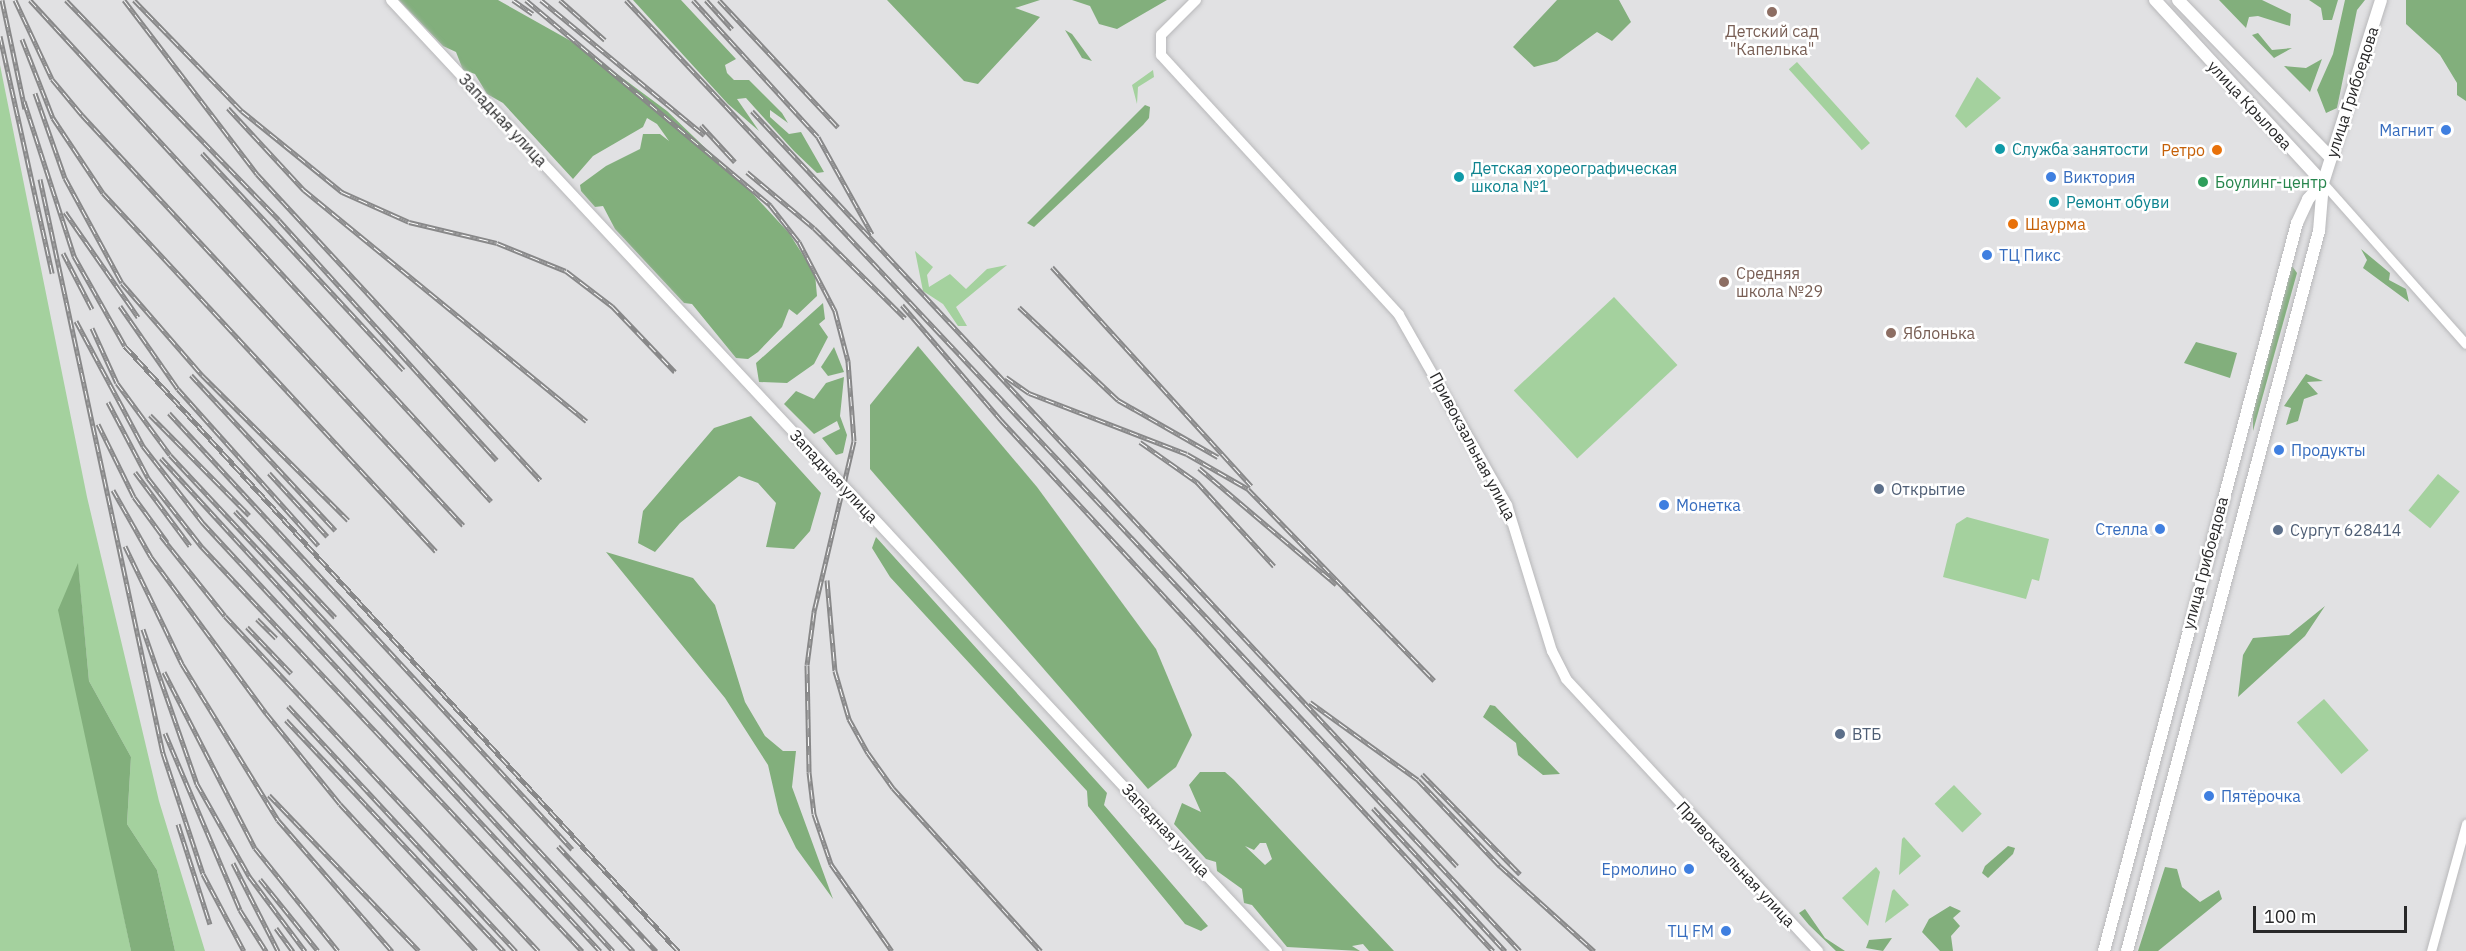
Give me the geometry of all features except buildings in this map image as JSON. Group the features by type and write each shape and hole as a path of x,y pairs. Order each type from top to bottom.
{"main road":[{"name":"улица Крылова","path":"2155,0 2323,183"},
{"name":"улица Крылова","path":"2178,0 2331,158"},
{"name":"улица Грибоедова","path":"2127,951 2319,231 2323,183 2381,0"},
{"name":"улица Грибоедова","path":"2104,951 2297,223 2308,199 2323,183"}],"street":[{"name":"Западная улица","path":"391,0 1277,951"},
{"name":"Привокзальная улица","path":"1196,0 1169,24 1159,43 1167,64 1399,315 1507,505 1552,651 1566,680 1818,951"},
{"name":"улица Крылова","path":"2323,183 2466,344"},
{"path":"2431,951 2466,824"}],"green space":[{"path":"399,0 498,0 578,45 667,111 752,193 789,233 815,274 817,296 797,315 789,309 782,327 758,352 748,359 736,358 692,304 684,303 615,229 603,206 595,207 581,191 580,185 606,166 640,149 643,134 660,134 669,141 657,124 647,118 643,127 593,156 573,179 503,103 487,94 475,74 463,70 456,52 443,46"},
{"path":"633,0 681,0 736,59 725,65 727,73 734,80 749,80 782,113 788,123 770,110 770,117 789,134 801,132 824,172 817,173 746,98 737,99 759,131 728,104"},
{"path":"887,0 1040,0 1015,8 1040,17 978,84 964,81"},
{"path":"1072,0 1167,0 1117,29 1099,24 1090,6"},
{"path":"1557,0 1619,0 1631,22 1612,41 1597,32 1557,61 1534,67 1513,47"},
{"path":"2219,0 2262,0 2291,14 2290,26 2258,16 2249,17 2246,28"},
{"path":"2309,0 2338,0 2332,20 2323,20 2321,8"},
{"path":"2345,0 2365,0 2357,10 2337,108 2326,113 2317,90 2333,54"},
{"path":"2406,0 2466,0 2466,101 2457,95 2457,83 2440,55 2406,24"},
{"path":"1065,30 1072,34 1092,61 1082,58"},
{"path":"2258,33 2272,50 2292,48 2274,58 2252,35"},
{"path":"2322,59 2310,92 2284,66 2306,68"},
{"path":"1797,62 1870,143 1862,150 1789,69"},
{"path":"0,65 87,497 159,801 205,951 175,951 157,870 127,824 131,757 89,681 78,565 88,741 131,951 0,951"},
{"path":"1153,70 1154,77 1138,87 1137,104 1132,85"},
{"path":"1977,77 2001,98 1966,128 1955,116"},
{"path":"1145,105 1150,107 1149,118 1143,125 1034,227 1027,223"},
{"path":"2361,249 2390,273 2389,280 2406,289 2409,302 2363,268 2367,260"},
{"path":"915,251 933,267 927,275 929,287 950,274 966,289 987,269 1007,265 956,307 967,326 958,326 943,304 923,291"},
{"path":"2292,266 2297,273 2253,431 2253,406"},
{"path":"1614,297 1677,365 1577,458 1514,390"},
{"path":"823,303 825,319 819,324 828,337 814,364 787,383 759,382 756,363"},
{"path":"2196,342 2237,353 2230,378 2184,363"},
{"path":"918,346 1037,487 1156,649 1192,735 1176,767 1148,789 870,469 870,405"},
{"path":"834,347 844,372 828,376 821,367"},
{"path":"2306,374 2323,381 2307,382 2318,394 2304,399 2298,421 2286,425 2291,408 2284,406"},
{"path":"844,377 840,416 847,435 843,453 836,455 822,438 840,429 837,421 814,434 784,404 796,391 814,399 826,383"},
{"path":"751,416 821,493 810,531 794,549 766,547 776,503 758,483 739,476 680,523 655,552 638,543 643,511 714,428"},
{"path":"2438,474 2460,492 2430,528 2408,511"},
{"path":"1967,517 2049,539 2039,581 2032,579 2026,599 1943,577 1956,524"},
{"path":"876,537 1107,793 1104,805 1208,926 1201,931 1185,924 1088,806 1087,791 890,577 872,548"},
{"path":"606,552 693,578 715,605 745,702 765,736 783,751 796,751 792,787 833,899 796,848 779,813 768,765 725,698"},
{"path":"78,563 89,681 131,757 127,824 157,870 175,951 131,951 58,610"},
{"path":"2325,606 2305,636 2238,697 2243,655 2253,638 2289,635"},
{"path":"2324,699 2369,750 2341,774 2297,723"},
{"path":"1490,705 1495,706 1560,774 1543,775 1518,755 1516,743 1483,717"},
{"path":"1200,772 1225,772 1394,951 1369,951 1363,944 1352,946 1360,951 1287,947 1252,905 1244,903 1242,889 1217,871 1216,862 1206,859 1174,824 1182,803 1201,812 1189,785","holes":["1260,843 1266,843 1272,859 1265,865 1245,846 1254,850"]},
{"path":"1954,785 1982,814 1962,833 1935,804"},
{"path":"1904,837 1921,856 1899,875 1902,839"},
{"path":"2008,846 2015,848 2013,854 1988,878 1982,873 1985,866"},
{"path":"1876,867 1880,872 1868,926 1842,898"},
{"path":"2165,867 2177,869 2182,887 2200,902 2219,890 2222,899 2158,951 2138,951"},
{"path":"1894,889 1909,905 1885,923 1892,891"},
{"path":"1950,906 1961,911 1953,918 1960,926 1951,936 1953,951 1940,951 1922,932 1929,919"},
{"path":"1805,909 1825,938 1845,951 1836,951 1809,925 1799,913"},
{"path":"1892,938 1883,951 1866,948 1869,940"}],"railway":[{"path":"2,0 25,109"},
{"path":"15,0 52,79 82,115 463,525"},
{"path":"30,0 491,501"},
{"path":"66,0 279,220 497,460"},
{"path":"124,0 257,174 540,480"},
{"path":"134,0 242,111 342,192 409,222 497,243 566,271 612,306 675,372"},
{"path":"513,0 533,14"},
{"path":"526,0 770,205 799,242 835,311 848,361 854,441 814,612 807,665 809,772 814,814 831,864 892,951"},
{"path":"541,0 704,135"},
{"path":"560,0 605,40"},
{"path":"626,0 1520,951"},
{"path":"693,0 818,137 872,234"},
{"path":"706,0 732,29"},
{"path":"719,0 838,127"},
{"path":"0,36 52,273"},
{"path":"22,39 53,118 103,193 436,551"},
{"path":"35,93 65,178 122,283 202,375 348,520"},
{"path":"24,101 74,256 125,346 678,951"},
{"path":"228,108 304,190 586,421"},
{"path":"752,111 1457,866"},
{"path":"701,125 735,162"},
{"path":"202,153 404,370"},
{"path":"747,172 814,228 905,318"},
{"path":"40,179 163,753 203,874 244,951"},
{"path":"65,212 138,317"},
{"path":"63,253 92,309"},
{"path":"1052,267 1251,486"},
{"path":"902,305 1001,420 1493,951"},
{"path":"120,306 178,389 318,545"},
{"path":"1019,307 1118,400 1218,457"},
{"path":"76,321 143,446 203,523 600,951"},
{"path":"92,328 117,383 170,455 633,951"},
{"path":"191,375 335,530"},
{"path":"1006,377 1029,393 1187,454 1248,489 1434,680"},
{"path":"108,402 148,478 202,547 582,951"},
{"path":"169,413 572,849"},
{"path":"150,415 249,515"},
{"path":"98,424 134,497 167,542"},
{"path":"1140,442 1197,482 1274,566"},
{"path":"161,458 613,951"},
{"path":"1199,468 1336,584"},
{"path":"135,472 190,546"},
{"path":"269,473 327,536"},
{"path":"113,490 151,557 266,713 340,804 476,951"},
{"path":"235,511 335,617"},
{"path":"161,536 225,616 539,951"},
{"path":"125,546 182,664 278,820 392,951"},
{"path":"827,580 835,671 849,719 868,753 893,788 1041,951"},
{"path":"257,619 276,638"},
{"path":"247,627 291,673"},
{"path":"143,629 197,784 249,876 305,951"},
{"path":"164,672 255,848 338,951"},
{"path":"1310,702 1418,780 1500,866 1594,951"},
{"path":"288,706 516,951"},
{"path":"286,720 504,951"},
{"path":"165,733 240,910 266,951"},
{"path":"1422,774 1520,874"},
{"path":"269,795 419,951"},
{"path":"1373,808 1505,951"},
{"path":"178,824 210,924"},
{"path":"558,846 656,951"},
{"path":"233,863 278,951"},
{"path":"260,879 318,951"},
{"path":"276,928 293,951"}],"place":[{"name":"Детский сад \"Капелька\"","path":"1772,12"},
{"name":"Магнит","path":"2446,130"},
{"name":"Служба занятости","path":"2000,149"},
{"name":"Ретро","path":"2217,150"},
{"name":"Детская хореографическая школа №1","path":"1459,177"},
{"name":"Виктория","path":"2051,177"},
{"name":"Боулинг-центр","path":"2203,182"},
{"name":"Ремонт обуви","path":"2054,202"},
{"name":"Шаурма","path":"2013,224"},
{"name":"ТЦ Пикс","path":"1987,255"},
{"name":"Средняя школа №29","path":"1724,282"},
{"name":"Яблонька","path":"1891,333"},
{"name":"Продукты","path":"2279,450"},
{"name":"Открытие","path":"1879,489"},
{"name":"Монетка","path":"1664,505"},
{"name":"Стелла","path":"2160,529"},
{"name":"Сургут 628414","path":"2278,530"},
{"name":"ВТБ","path":"1840,734"},
{"name":"Пятёрочка","path":"2209,796"},
{"name":"Ермолино","path":"1689,869"},
{"name":"ТЦ FM","path":"1726,931"}]}
